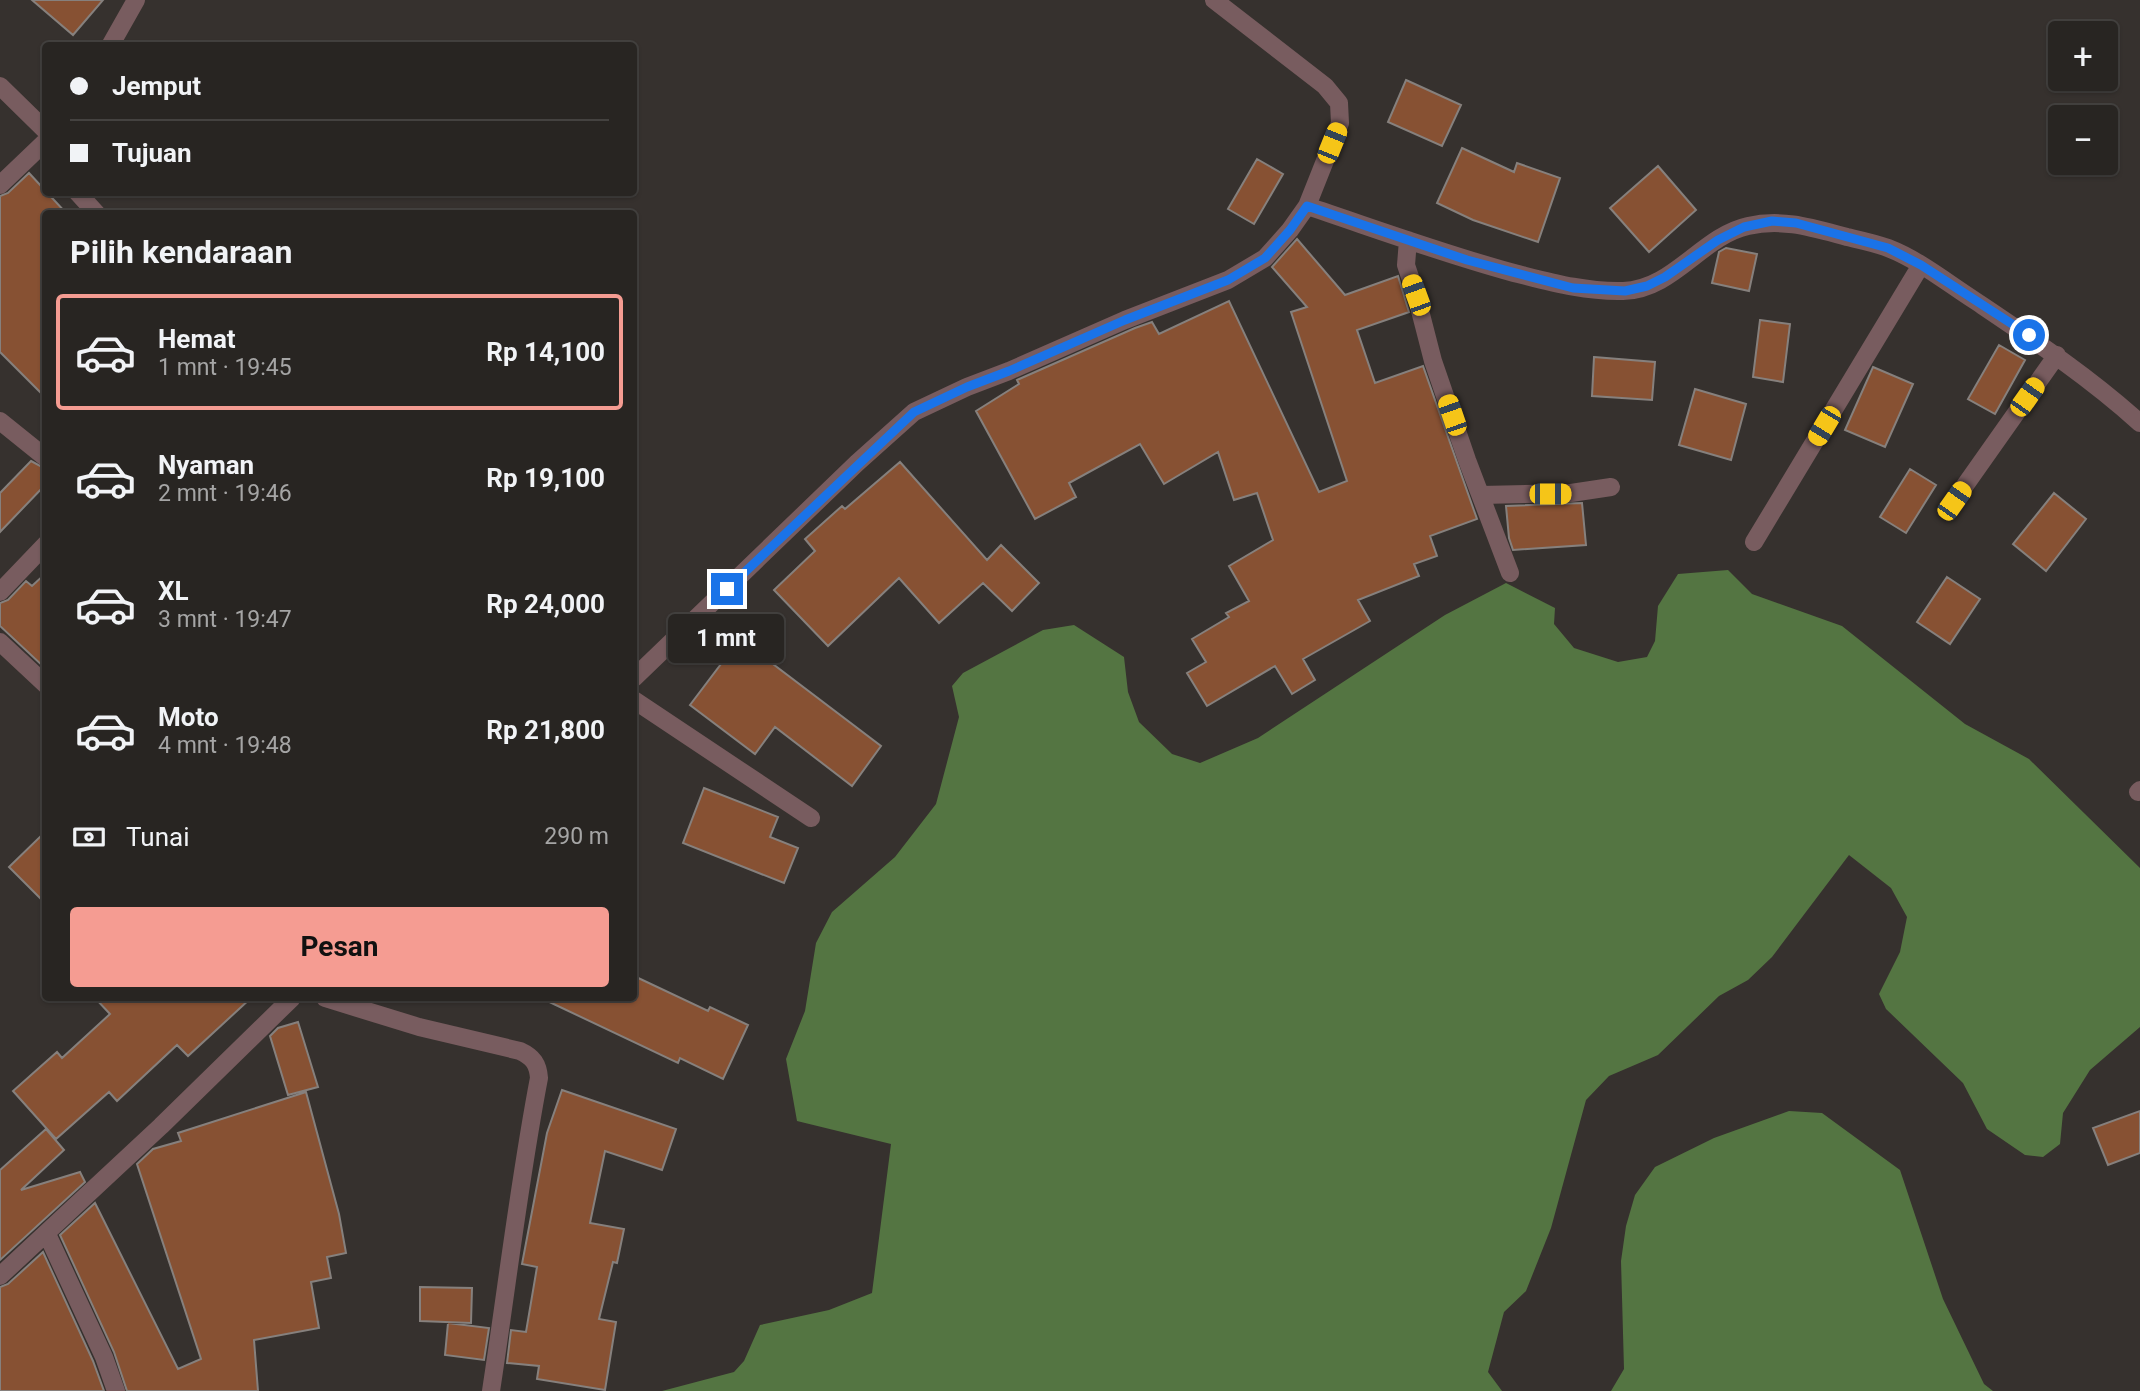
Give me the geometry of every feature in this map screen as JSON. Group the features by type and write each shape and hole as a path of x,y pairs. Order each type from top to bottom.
{"street":[{"path":"112,42 136,0"},
{"path":"637,675 857,463 914,412 1125,320 1228,280 1265,258 1290,230 1307,206 1340,122 1339,103 1325,86 1214,0"},
{"path":"0,86 42,127"},
{"path":"0,185 42,145"},
{"path":"80,196 93,210"},
{"path":"1307,206 1467,260 1573,288 1625,291 1647,286 1665,277 1718,240 1744,227 1772,221 1796,223 1888,248 1921,265 2057,355 2107,393 2140,423"},
{"path":"1408,240 1406,265 1433,362 1510,573"},
{"path":"1754,542 1921,265"},
{"path":"1954,501 2057,355"},
{"path":"0,421 42,455"},
{"path":"1481,495 1571,493 1611,487"},
{"path":"0,592 42,548"},
{"path":"0,642 42,681"},
{"path":"637,702 811,818"},
{"path":"0,1276 289,1001"},
{"path":"335,1001 419,1027 520,1051 529,1055 538,1070 539,1078 522,1166 491,1391"},
{"path":"47,1234 104,1357 116,1391"}],"green space":[{"path":"1728,570 1752,594 1842,626 1965,724 2029,759 2140,868 2140,1027 2090,1070 2063,1113 2060,1144 2043,1157 2025,1155 1987,1129 1963,1083 1886,1009 1879,994 1900,952 1907,917 1891,888 1849,855 1772,957 1748,980 1719,996 1658,1055 1609,1076 1586,1100 1551,1228 1526,1291 1504,1312 1488,1372 1502,1391 662,1391 734,1372 744,1361 760,1325 829,1310 872,1293 891,1144 797,1121 786,1059 805,1011 816,943 832,912 895,857 936,804 959,717 952,686 963,673 1043,630 1074,625 1124,657 1128,692 1139,722 1172,754 1200,763 1258,738 1445,615 1506,583 1555,608 1554,624 1574,648 1618,662 1647,657 1655,641 1658,606 1678,574"},
{"path":"1789,1111 1822,1113 1900,1170 1943,1299 1984,1384 1993,1391 1611,1391 1624,1369 1621,1261 1626,1226 1635,1195 1655,1167 1714,1138"}],"building":[{"path":"32,0 103,0 73,35"},
{"path":"1406,80 1461,105 1442,146 1388,122"},
{"path":"1462,148 1514,172 1517,163 1560,178 1538,242 1473,220 1437,203"},
{"path":"1257,159 1283,174 1254,224 1228,209"},
{"path":"1658,166 1696,210 1649,252 1610,208"},
{"path":"29,173 42,187 42,196 50,196 63,210 42,210 42,394 0,352 0,196 8,193"},
{"path":"1297,239 1345,295 1398,276 1409,312 1357,330 1375,383 1423,366 1477,519 1430,536 1437,556 1414,564 1419,576 1358,600 1370,621 1303,659 1315,680 1292,694 1275,666 1207,706 1187,673 1206,662 1192,639 1229,617 1226,613 1249,601 1229,566 1273,540 1257,493 1234,500 1218,452 1164,484 1140,444 1069,483 1076,497 1035,519 976,411 1019,384 1017,380 1135,328 1152,322 1159,334 1229,301 1319,492 1347,481 1291,312 1307,307 1272,267"},
{"path":"1726,248 1757,254 1749,291 1712,283 1719,252"},
{"path":"1760,320 1790,324 1783,382 1753,377"},
{"path":"1999,345 2025,360 1995,414 1968,399"},
{"path":"1594,357 1655,362 1652,400 1592,396"},
{"path":"1873,367 1913,384 1885,447 1845,430"},
{"path":"1695,389 1746,404 1731,460 1679,445"},
{"path":"31,461 42,467 42,488 0,532 0,493"},
{"path":"900,462 987,560 1001,545 1039,583 1012,611 983,583 939,623 899,578 828,646 774,590 815,551 805,539 842,506 845,509"},
{"path":"1910,469 1936,485 1906,533 1880,517"},
{"path":"2054,493 2086,519 2046,571 2013,544"},
{"path":"1582,503 1586,545 1513,550 1506,506"},
{"path":"42,577 42,665 0,626 0,603 8,600 26,581 32,586"},
{"path":"1947,577 1980,599 1950,644 1917,622"},
{"path":"740,639 881,746 852,786 775,727 755,754 690,705"},
{"path":"704,788 778,817 770,837 798,848 784,883 683,843"},
{"path":"42,835 42,900 9,867"},
{"path":"637,977 708,1011 710,1007 748,1025 723,1079 680,1058 678,1063 547,1001 637,1001"},
{"path":"98,1001 248,1001 188,1056 177,1045 117,1101 109,1092 56,1139 13,1091 57,1052 62,1058 110,1014"},
{"path":"298,1022 318,1087 288,1095 270,1036 278,1028"},
{"path":"562,1090 676,1129 662,1170 605,1151 590,1223 624,1229 617,1263 613,1262 599,1319 616,1322 605,1390 537,1379 539,1366 507,1363 511,1330 526,1332 537,1267 522,1264 547,1133"},
{"path":"306,1092 339,1214 346,1253 327,1257 331,1278 311,1282 319,1328 254,1340 258,1391 127,1391 114,1352 60,1235 95,1203 178,1369 201,1359 137,1164 153,1149 181,1141 178,1133"},
{"path":"2140,1111 2140,1153 2108,1165 2093,1128"},
{"path":"46,1129 64,1150 21,1190 80,1172 85,1182 0,1260 0,1170"},
{"path":"43,1252 104,1391 0,1391 0,1287 8,1284"},
{"path":"420,1287 472,1288 471,1323 420,1321"},
{"path":"448,1323 489,1328 484,1360 445,1355"}],"route":[{"path":"727,589 857,463 914,412 1125,320 1228,280 1265,258 1307,206 1467,260 1573,288 1625,291 1647,286 1665,277 1718,240 1744,227 1772,221 1796,223 1888,248 1921,265 2029,335"}]}
